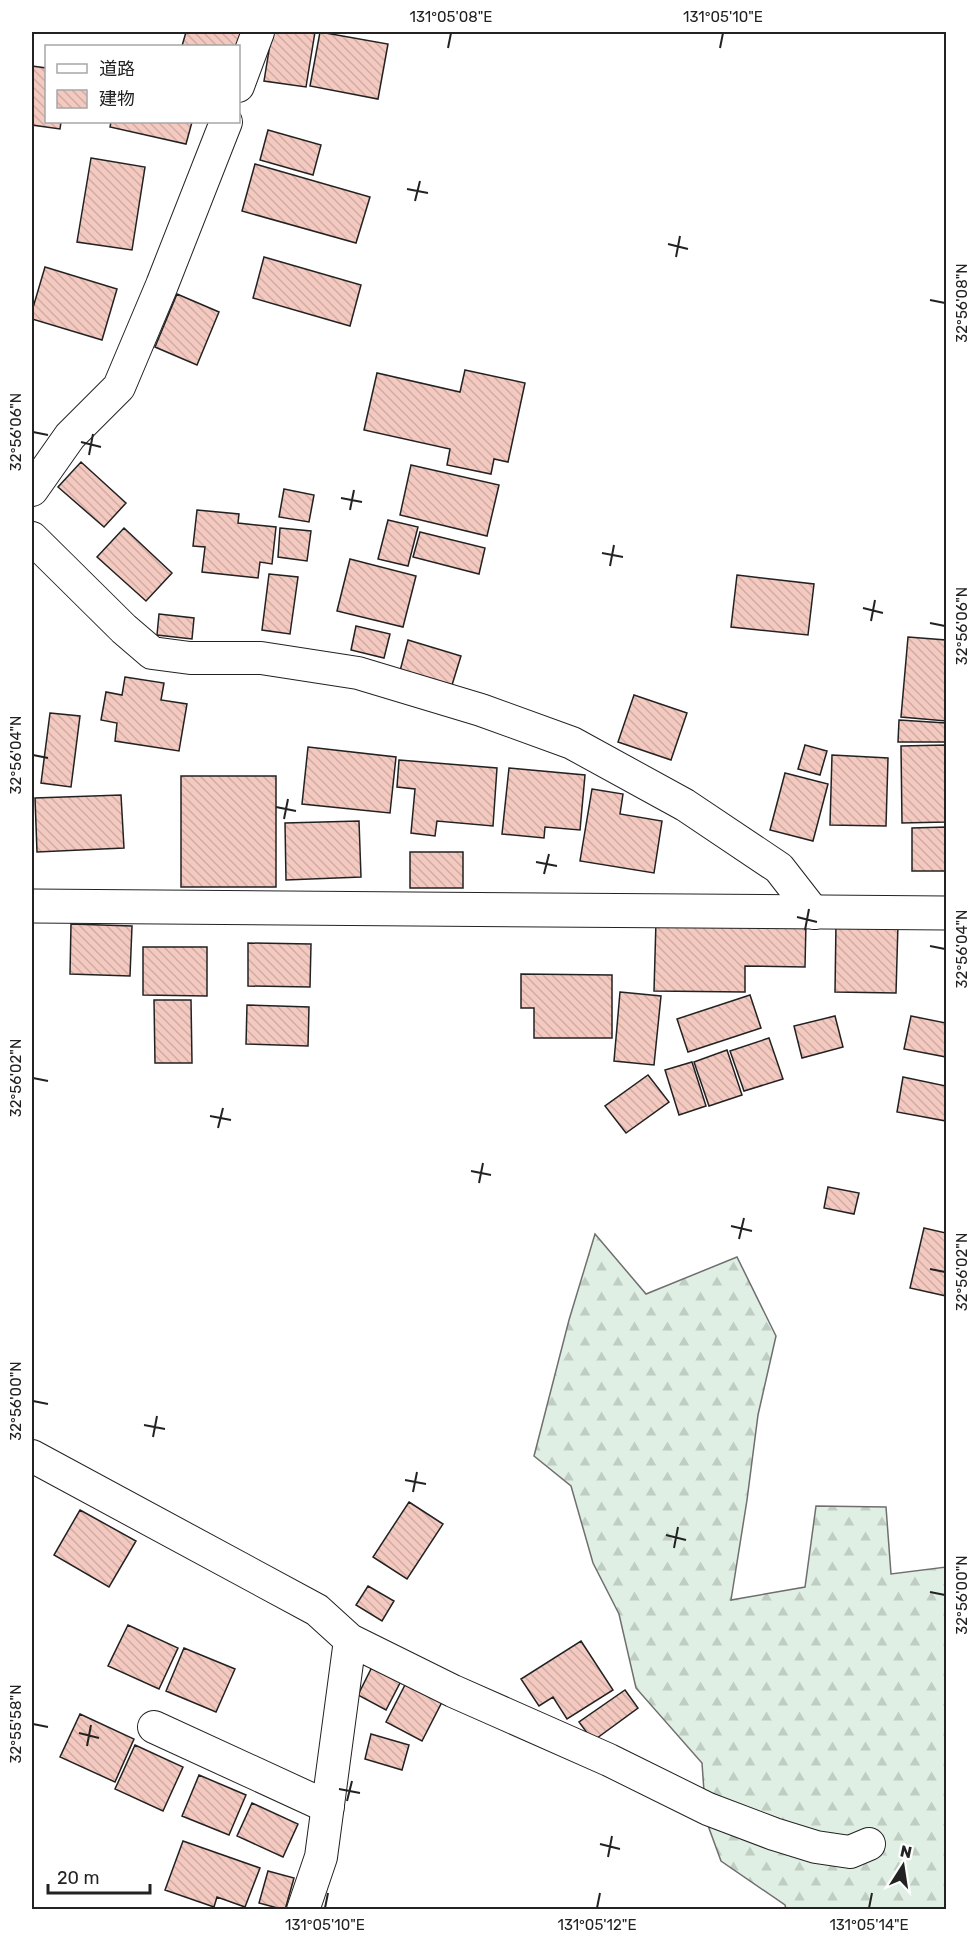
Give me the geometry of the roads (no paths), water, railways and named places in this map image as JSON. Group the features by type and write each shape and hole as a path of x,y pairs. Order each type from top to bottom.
{"street":[{"path":"240,81 258,32"},
{"path":"32,490 70,436 119,387 226,123"},
{"path":"32,538 124,629 152,653 190,658 261,658 358,673 481,710 572,742 685,806 779,868 814,913"},
{"path":"32,906 946,913"},
{"path":"32,1456 317,1610 350,1640 453,1691 588,1750 708,1809 774,1834 816,1847 850,1852 869,1844"},
{"path":"303,1910 321,1857 350,1640"},
{"path":"154,1727 327,1807"}]}
